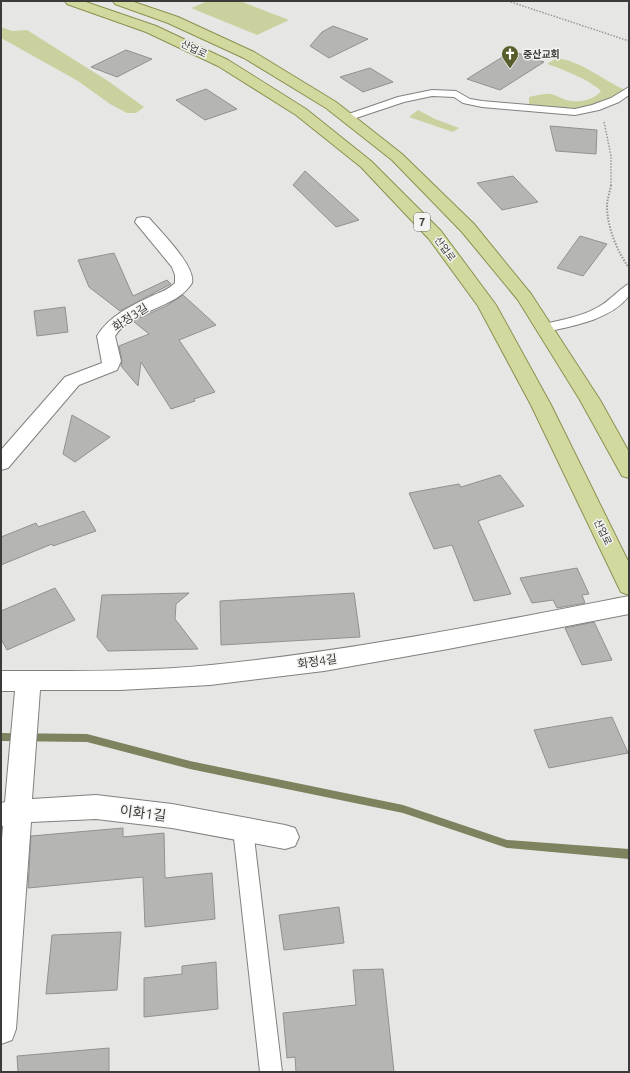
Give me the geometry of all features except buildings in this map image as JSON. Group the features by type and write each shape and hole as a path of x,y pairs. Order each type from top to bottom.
{"main road":[{"name":"산업로","path":"71,1 151,29 223,63 301,112 366,164 435,235 486,305 541,405 629,586"},
{"name":"산업로","path":"119,1 174,20 248,55 331,105 397,158 468,228 525,298 590,400 629,471"}],"street":[{"name":"화정3길","path":"4,454 72,381 110,366 112,361 106,336 115,324 129,315 176,291 182,285 184,278 183,271 143,222"},
{"name":"화정4길","path":"1,681 27,691 120,680 210,675 317,662 448,640 629,605"},
{"path":"1,1029 12,804 27,691"},
{"name":"이화1길","path":"12,804 96,806 172,816 285,837"}],"lane":[{"path":"347,118 402,99 432,93 456,94 466,101 482,104 566,112 586,111 600,106 628,92"},
{"path":"544,328 579,320 598,312 621,297 629,288"},
{"path":"243,829 271,1072"}],"path":[{"path":"508,1 629,41"},
{"path":"600,106 608,135 612,167 612,179 607,206 608,217 618,248 629,268"}],"green space":[{"path":"208,1 240,1 289,20 257,35 191,8"},
{"path":"1,27 12,31 27,30 108,81 144,107 136,113 127,113 110,104 78,81 1,38"},
{"path":"557,58 584,67 625,90 602,103 574,109 529,105 529,97 551,94 566,100 580,101 594,97 601,91 583,79 547,64"},
{"path":"418,110 435,119 459,128 453,132 409,117"}],"waterway":[{"path":"1,737 87,738 190,765 403,809 507,844 629,854"}],"place":[{"name":"중산교회","path":"510,69"}]}
